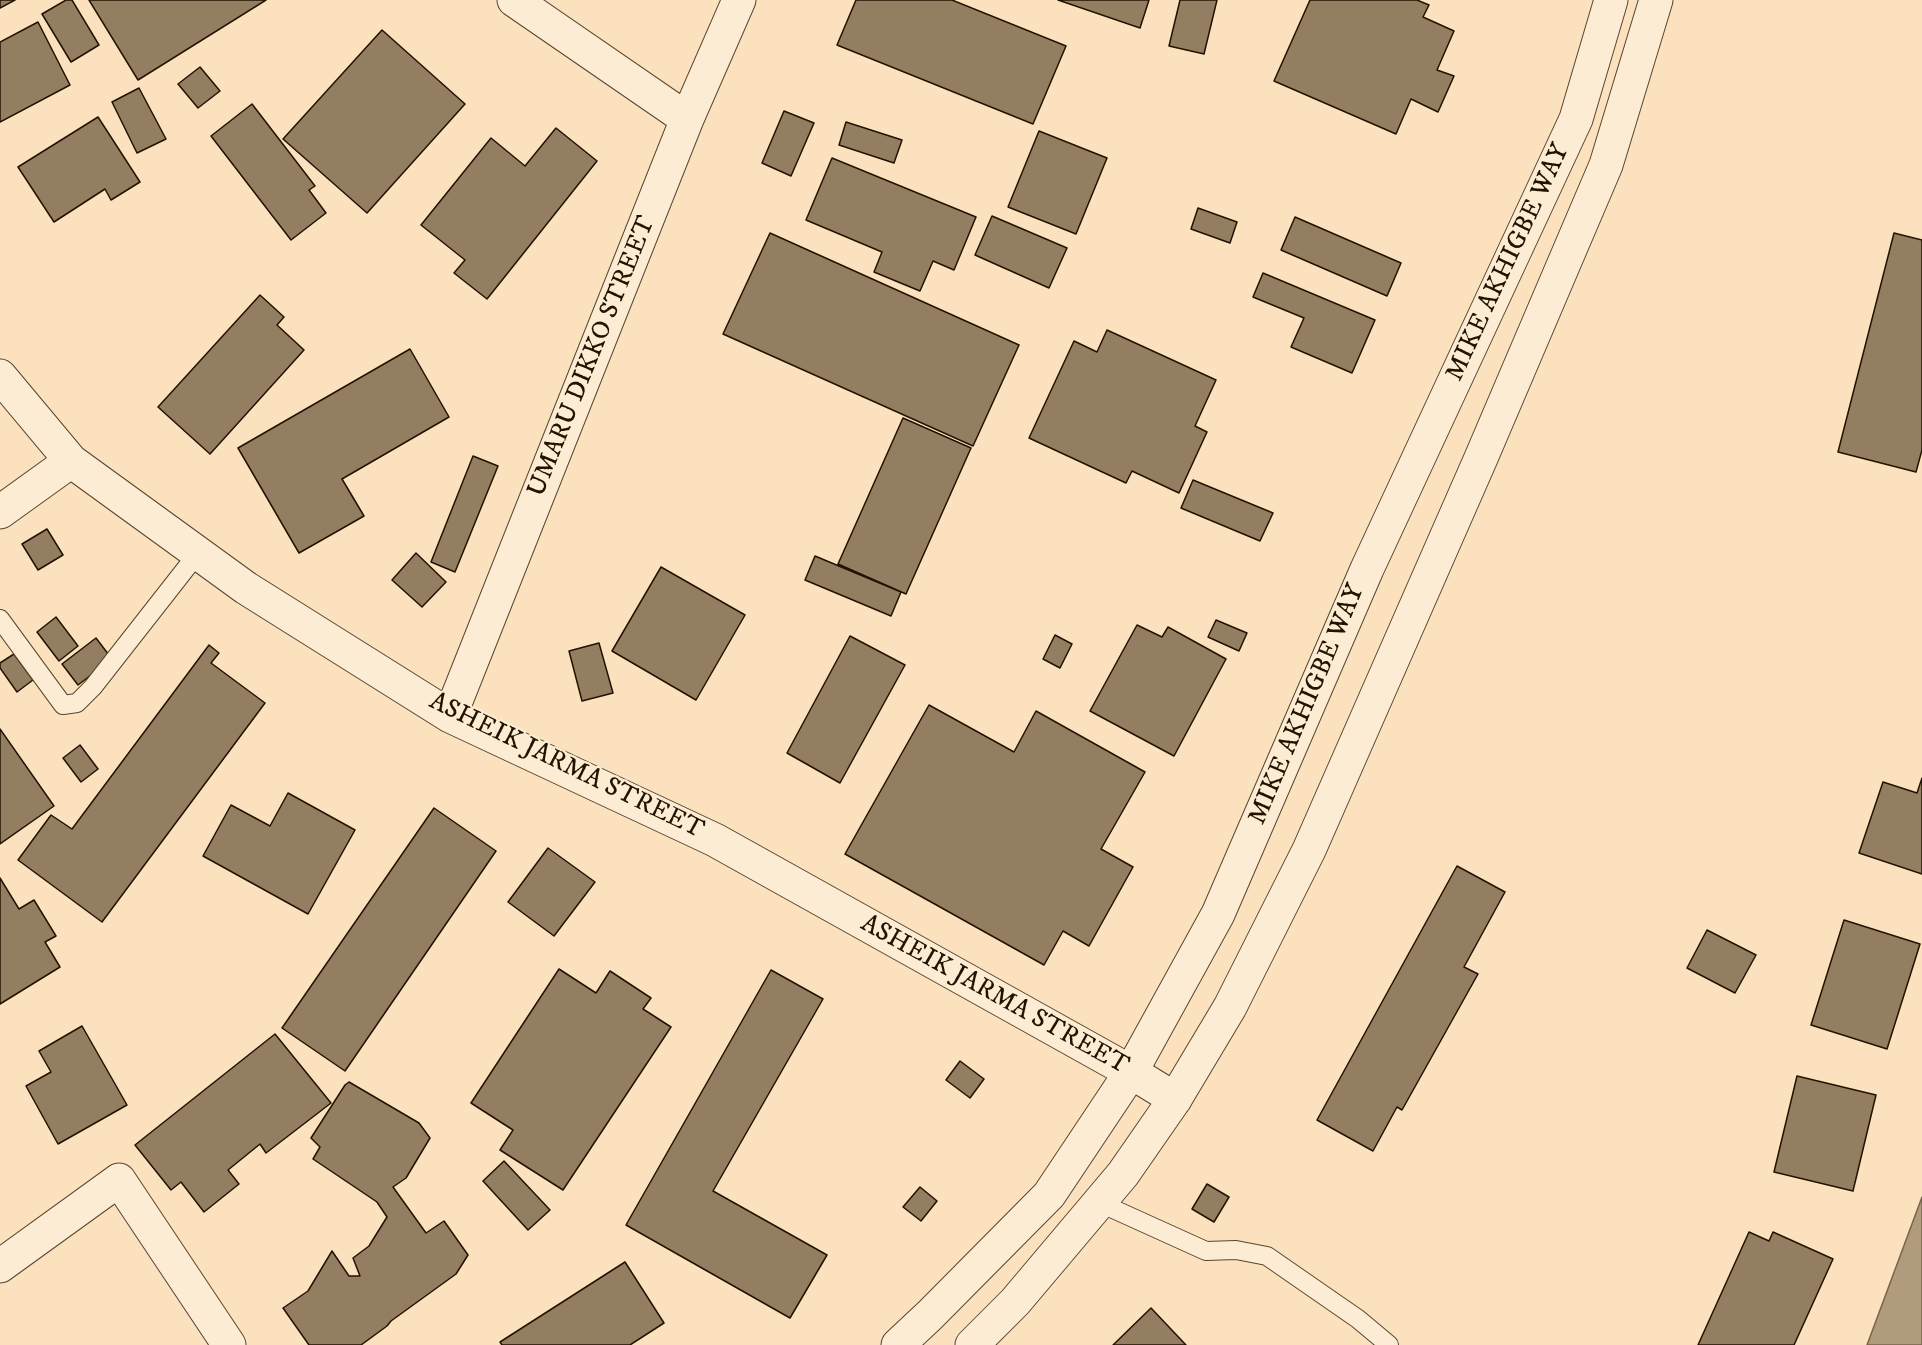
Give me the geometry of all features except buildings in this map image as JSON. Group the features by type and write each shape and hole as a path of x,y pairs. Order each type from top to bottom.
{"street":[{"path":"514,0 687,119"},
{"name":"UMARU DIKKO STREET","path":"450,716 687,119 739,0"},
{"name":"MIKE AKHIGBE WAY","path":"898,1345 1048,1195 1131,1072 1218,914 1367,569 1576,119 1611,0"},
{"name":"MIKE AKHIGBE WAY","path":"972,1345 1015,1302 1124,1174 1175,1099 1230,1007 1309,850 1481,458 1606,165 1656,0"},
{"name":"ASHEIK JARMA STREET","path":"0,376 71,461 246,588 450,716 715,840 1131,1072 1175,1099"},
{"path":"0,512 71,461"},
{"path":"0,1266 119,1180 229,1345"}],"lane":[{"path":"0,619 63,705 77,703 93,687 198,553"},
{"path":"1100,1203 1206,1251 1236,1250 1266,1256 1358,1319 1389,1345"}],"shaded area":[{"path":"1922,1197 1922,1345 1867,1345"}]}
